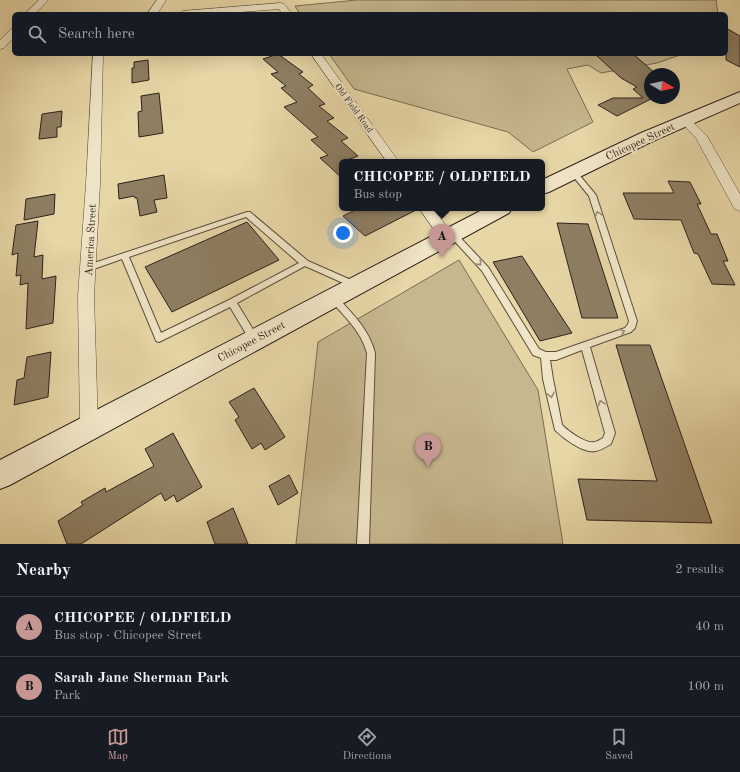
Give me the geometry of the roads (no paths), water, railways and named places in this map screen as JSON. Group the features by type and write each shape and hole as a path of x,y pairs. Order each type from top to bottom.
{"main road":[{"name":"Chicopee Street","path":"545,187 686,120 740,97"},
{"name":"Chicopee Street","path":"0,475 332,297 496,211"}],"street":[{"path":"32,12 44,0"},
{"path":"153,12 162,0"},
{"path":"201,12 282,3"},
{"path":"0,30 12,30"},
{"path":"0,46 12,32"},
{"name":"America Street","path":"89,427 86,296 98,56"},
{"name":"Old Field Road","path":"317,56 391,159"},
{"path":"686,120 701,136 740,206"},
{"path":"429,211 450,236"}],"lane":[{"path":"450,236 485,269 533,349 545,356 556,356 625,331 630,328 633,321 592,195 574,173"},
{"path":"88,268 247,214 305,262 355,285"},
{"path":"125,256 159,338 232,302 305,262"},
{"path":"332,297 364,334 369,343 371,353 363,544"},
{"path":"232,302 254,339"},
{"path":"545,356 558,427 564,433 583,445 589,447 597,446 607,442 610,433 585,345"}],"place":[{"name":"CHICOPEE / OLDFIELD","path":"442,257"},
{"name":"Sarah Jane Sherman Park","path":"428,467"}]}
